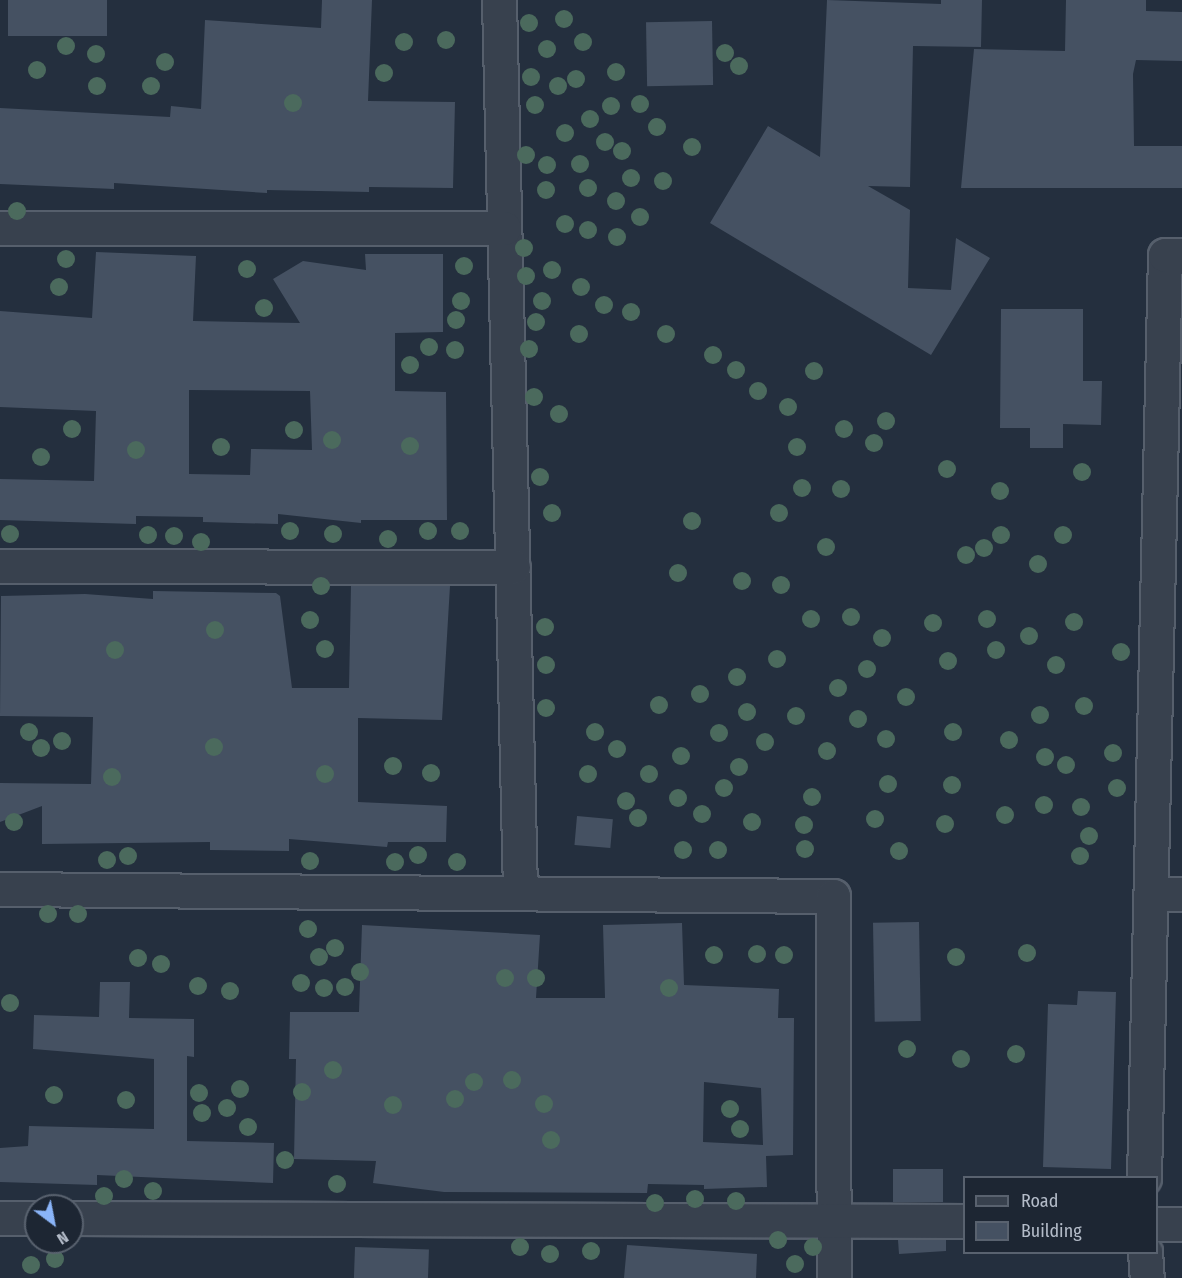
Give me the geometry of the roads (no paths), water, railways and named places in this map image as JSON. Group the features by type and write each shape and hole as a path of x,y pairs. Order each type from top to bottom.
{"street":[{"path":"499,0 520,892"},
{"path":"0,228 504,228"},
{"path":"1144,1176 1166,893 1170,572 1165,255 1182,255"},
{"path":"0,566 513,567"},
{"path":"0,889 833,896 834,1278"},
{"path":"0,1218 24,1218"},
{"path":"84,1218 963,1221"},
{"path":"1158,1224 1182,1224"},
{"path":"1145,1254 1147,1278"}]}
